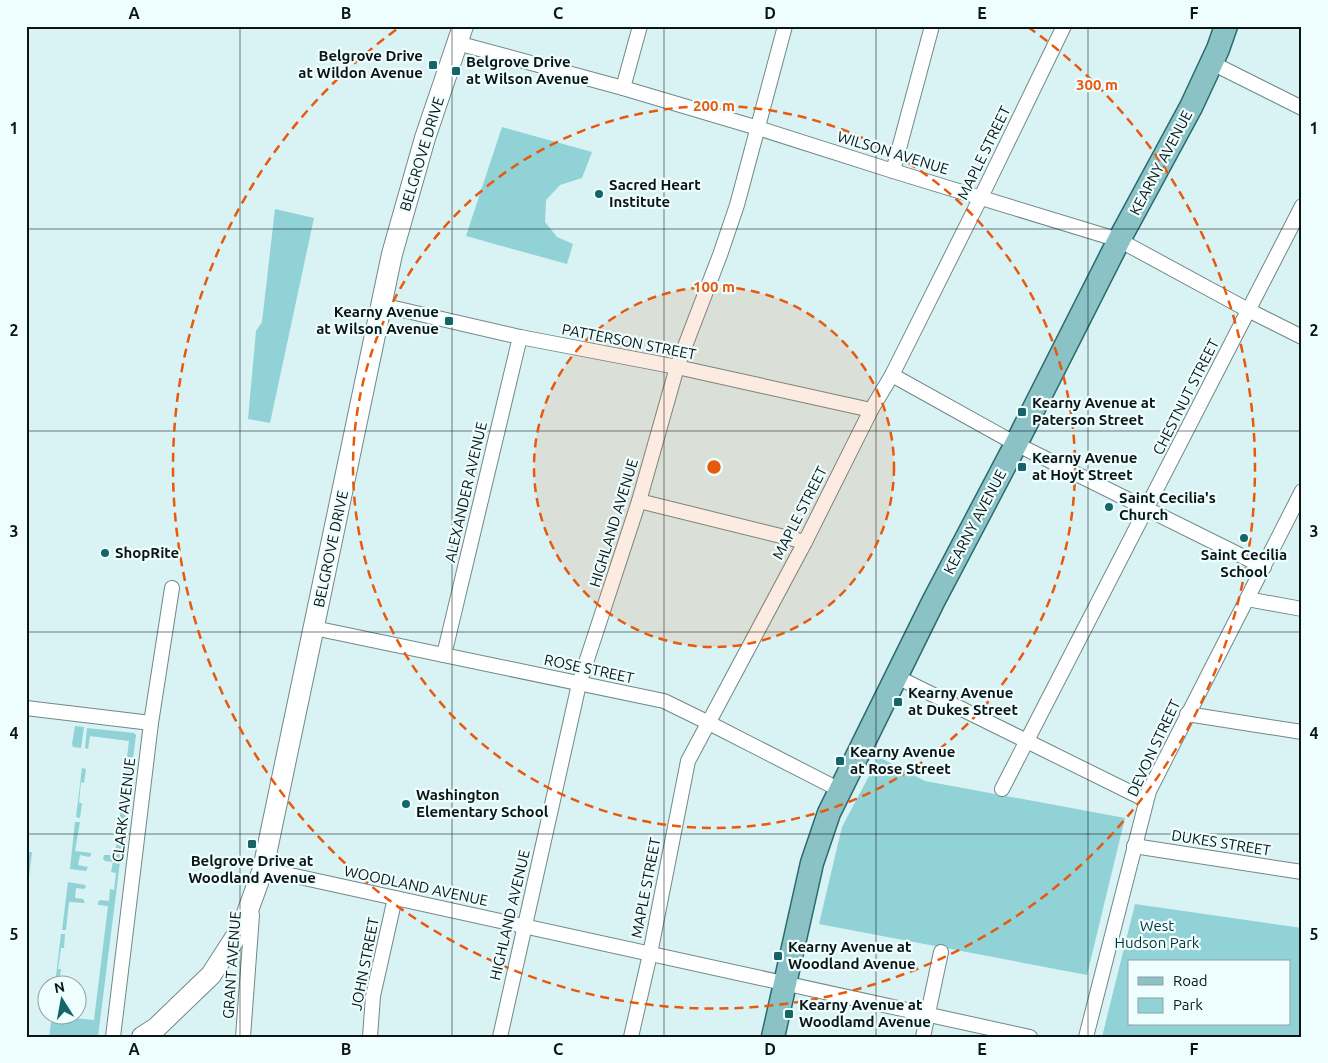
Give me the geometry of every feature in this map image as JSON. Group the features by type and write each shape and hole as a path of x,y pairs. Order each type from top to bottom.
{"main road":[{"name":"KEARNY AVENUE","path":"773,1037 812,863 829,813 933,602 1016,444 1119,240 1192,107 1226,26"}],"street":[{"path":"623,88 640,26"},
{"name":"HIGHLAND AVENUE","path":"500,1037 579,684 639,501 677,367 737,205 786,26"},
{"path":"893,171 932,26"},
{"name":"MAPLE STREET","path":"631,1037 650,954 688,761 805,542 871,410 892,375 1064,26"},
{"name":"WILSON AVENUE","path":"460,35 623,88 1119,240 1248,310 1302,336"},
{"name":"BELGROVE DRIVE","path":"142,1037 156,1028 212,975 242,927 263,869 392,254 425,138 460,35"},
{"path":"1212,62 1302,108"},
{"name":"CHESTNUT STREET","path":"1002,790 1302,206"},
{"name":"PATTERSON STREET","path":"381,305 520,337 677,367 871,410"},
{"name":"ALEXANDER AVENUE","path":"444,655 520,337"},
{"path":"892,375 1016,444 1264,567"},
{"name":"DEVON STREET","path":"1086,1037 1146,800 1153,781 1302,491"},
{"path":"639,501 805,542"},
{"name":"CLARK AVENUE","path":"113,1037 151,723 172,588"},
{"path":"1247,599 1302,609"},
{"name":"ROSE STREET","path":"314,628 664,702 840,790"},
{"path":"897,677 1146,800"},
{"path":"26,708 151,723"},
{"path":"1187,714 1302,732"},
{"name":"DUKES STREET","path":"1134,846 1302,872"},
{"name":"WOODLAND AVENUE","path":"263,869 1030,1037"},
{"name":"GRANT AVENUE","path":"243,1037 253,896"},
{"name":"JOHN STREET","path":"370,1037 373,996 395,898"},
{"path":"923,1037 941,952"}],"green space":[{"path":"502,127 592,152 582,178 560,185 546,200 545,222 557,237 573,244 567,264 466,236"},
{"path":"275,209 314,218 270,423 248,419 256,331 262,322"},
{"path":"75,726 84,727 81,748 73,747 72,744"},
{"path":"87,728 134,733 136,735 98,1037 49,1037 51,1026 88,1026 88,1019 94,1020 108,906 98,905 98,902 100,900 109,901 110,889 114,890 116,873 111,872 113,862 103,859 104,855 115,855 129,741 90,736 88,749 85,748"},
{"path":"879,757 925,781 1125,818 1087,975 819,924 842,827"},
{"path":"82,768 86,769 84,783 81,782 79,803 82,803 80,818 76,817"},
{"path":"75,822 80,822 75,851 91,853 89,857 80,855 78,865 88,867 86,871 70,869"},
{"path":"26,852 32,852 26,901 28,862"},
{"path":"68,882 85,885 84,889 76,888 75,898 83,899 85,903 69,902 66,930 62,930"},
{"name":"West Hudson Park","path":"1135,904 1302,928 1302,1037 1102,1037"},
{"path":"61,934 65,934 64,948 61,948 58,969 61,969 60,976 56,976"}],"place":[{"name":"Belgrove Drive at Wildon Avenue","path":"433,65"},
{"name":"Belgrove Drive at Wilson Avenue","path":"456,71"},
{"name":"Sacred Heart Institute","path":"599,194"},
{"name":"Kearny Avenue at Wilson Avenue","path":"449,321"},
{"name":"Kearny Avenue at Paterson Street","path":"1022,412"},
{"name":"Kearny Avenue at Hoyt Street","path":"1022,467"},
{"name":"Saint Cecilia's Church","path":"1109,507"},
{"name":"Saint Cecilia School","path":"1244,538"},
{"name":"ShopRite","path":"105,553"},
{"name":"Kearny Avenue at Dukes Street","path":"898,702"},
{"name":"Kearny Avenue at Rose Street","path":"840,761"},
{"name":"Washington Elementary School","path":"406,804"},
{"name":"Belgrove Drive at Woodland Avenue","path":"252,844"},
{"name":"Kearny Avenue at Woodland Avenue","path":"778,956"},
{"name":"Kearny Avenue at Woodlamd Avenue","path":"789,1014"}]}
